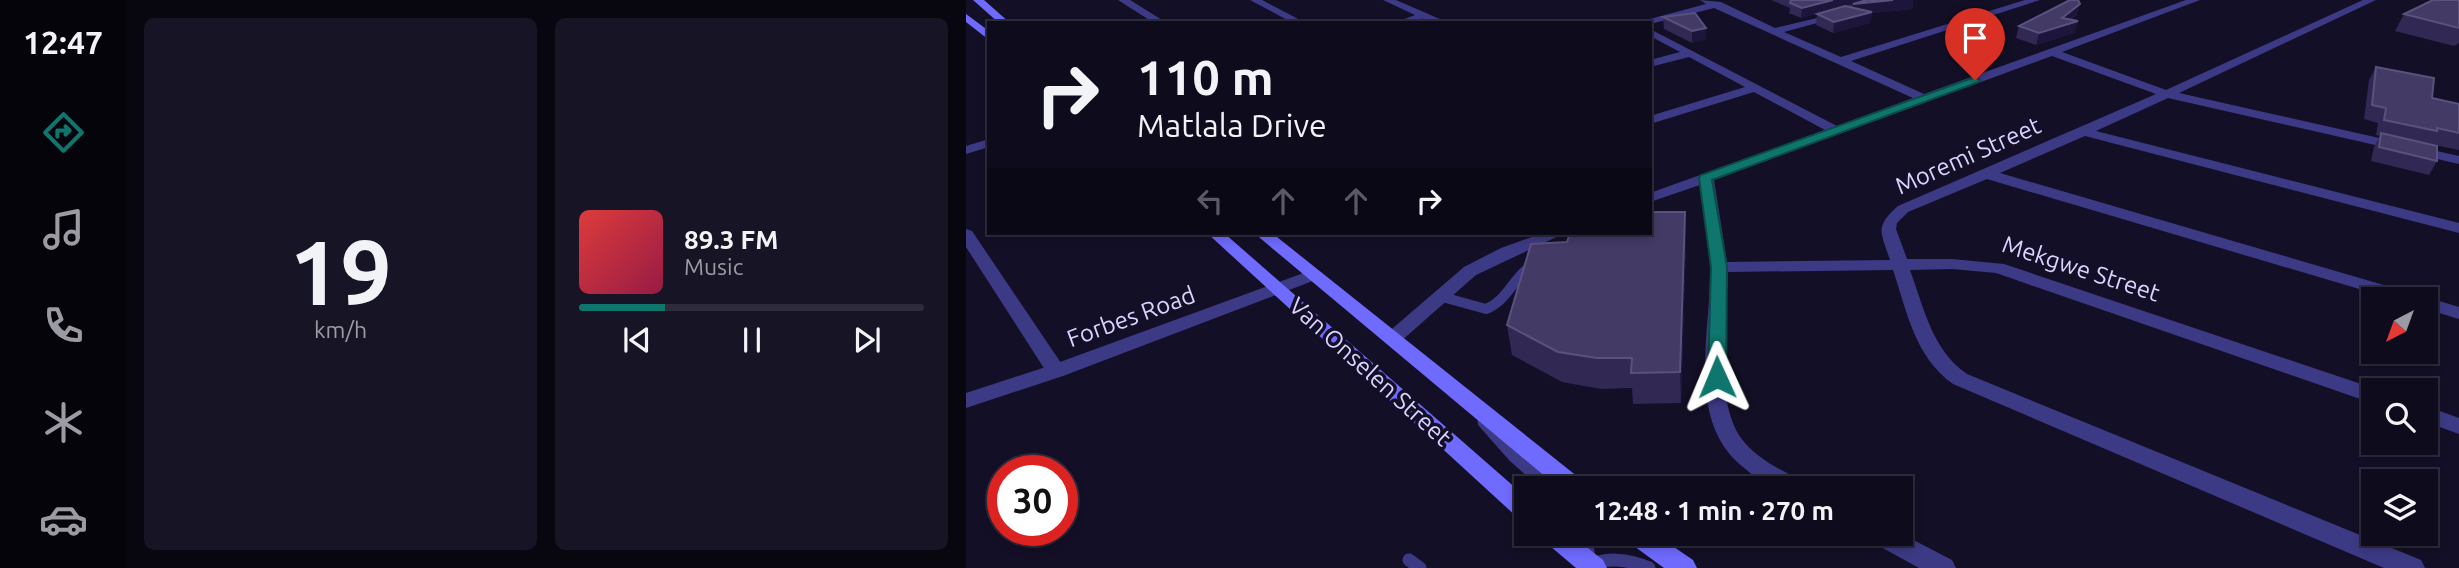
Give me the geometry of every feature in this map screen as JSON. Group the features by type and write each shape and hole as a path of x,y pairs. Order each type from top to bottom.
{"main road":[{"path":"978,0 1003,21"},
{"path":"967,20 987,35"},
{"name":"Van Onselen Street","path":"1216,235 1514,501"},
{"name":"Van Onselen Street","path":"1264,235 1560,476"},
{"path":"1566,546 1589,567"},
{"path":"1653,546 1684,568"}],"street":[{"path":"1123,0 1159,21"},
{"path":"1255,0 1297,21"},
{"path":"1388,0 1439,21"},
{"path":"1647,21 1710,2 1735,0"},
{"path":"1840,61 2035,0"},
{"path":"1652,197 2195,0"},
{"name":"Moremi Street","path":"2371,0 1896,215 1889,222 1888,229 1928,345 1936,360 1960,379 2412,568"},
{"path":"1710,2 1925,99"},
{"path":"1774,32 1851,10"},
{"path":"1406,21 1425,15"},
{"path":"1652,33 1837,131"},
{"path":"2049,51 2163,93 2459,160"},
{"path":"1652,63 1691,53"},
{"path":"1652,119 1755,88"},
{"path":"2084,132 2459,229"},
{"path":"966,149 987,144"},
{"path":"1987,173 2372,287"},
{"path":"1706,178 1719,267 1718,390 1725,427 1732,443 1745,457 1771,476"},
{"path":"966,234 1056,371"},
{"path":"1393,338 1439,296 1478,266 1552,235"},
{"name":"Mekgwe Street","path":"1719,267 1980,265 2020,274 2361,392"},
{"name":"Forbes Road","path":"966,401 1056,371 1278,290 1312,275"},
{"path":"2438,307 2459,313"},
{"path":"2438,418 2459,426"},
{"path":"1902,546 1943,568"}],"lane":[{"path":"1439,296 1486,309 1494,307 1500,304 1519,272 1543,261"},
{"path":"1465,398 1514,456 1536,476"},
{"path":"1587,546 1589,567 1626,561 1649,568"}],"building":[{"path":"1791,0 1833,0 1802,8 1790,3"},
{"path":"1867,0 1893,0 1853,4"},
{"path":"2070,0 2078,0 2080,4 2062,18 2078,21 2039,33 2019,26"},
{"path":"2433,0 2459,0 2459,28 2404,14"},
{"path":"1845,6 1872,12 1834,22 1817,14"},
{"path":"1695,13 1706,28 1692,31 1663,17"},
{"path":"2376,67 2434,78 2432,98 2459,104 2459,133 2384,120 2386,108 2372,105"},
{"path":"2381,133 2437,146 2437,161 2379,147"},
{"path":"1652,212 1685,212 1680,372 1631,373 1632,358 1597,358 1558,352 1507,325 1531,244 1567,242 1569,235 1652,235"}],"route":[{"path":"1717,377 1719,267 1706,178 1975,80"}]}
